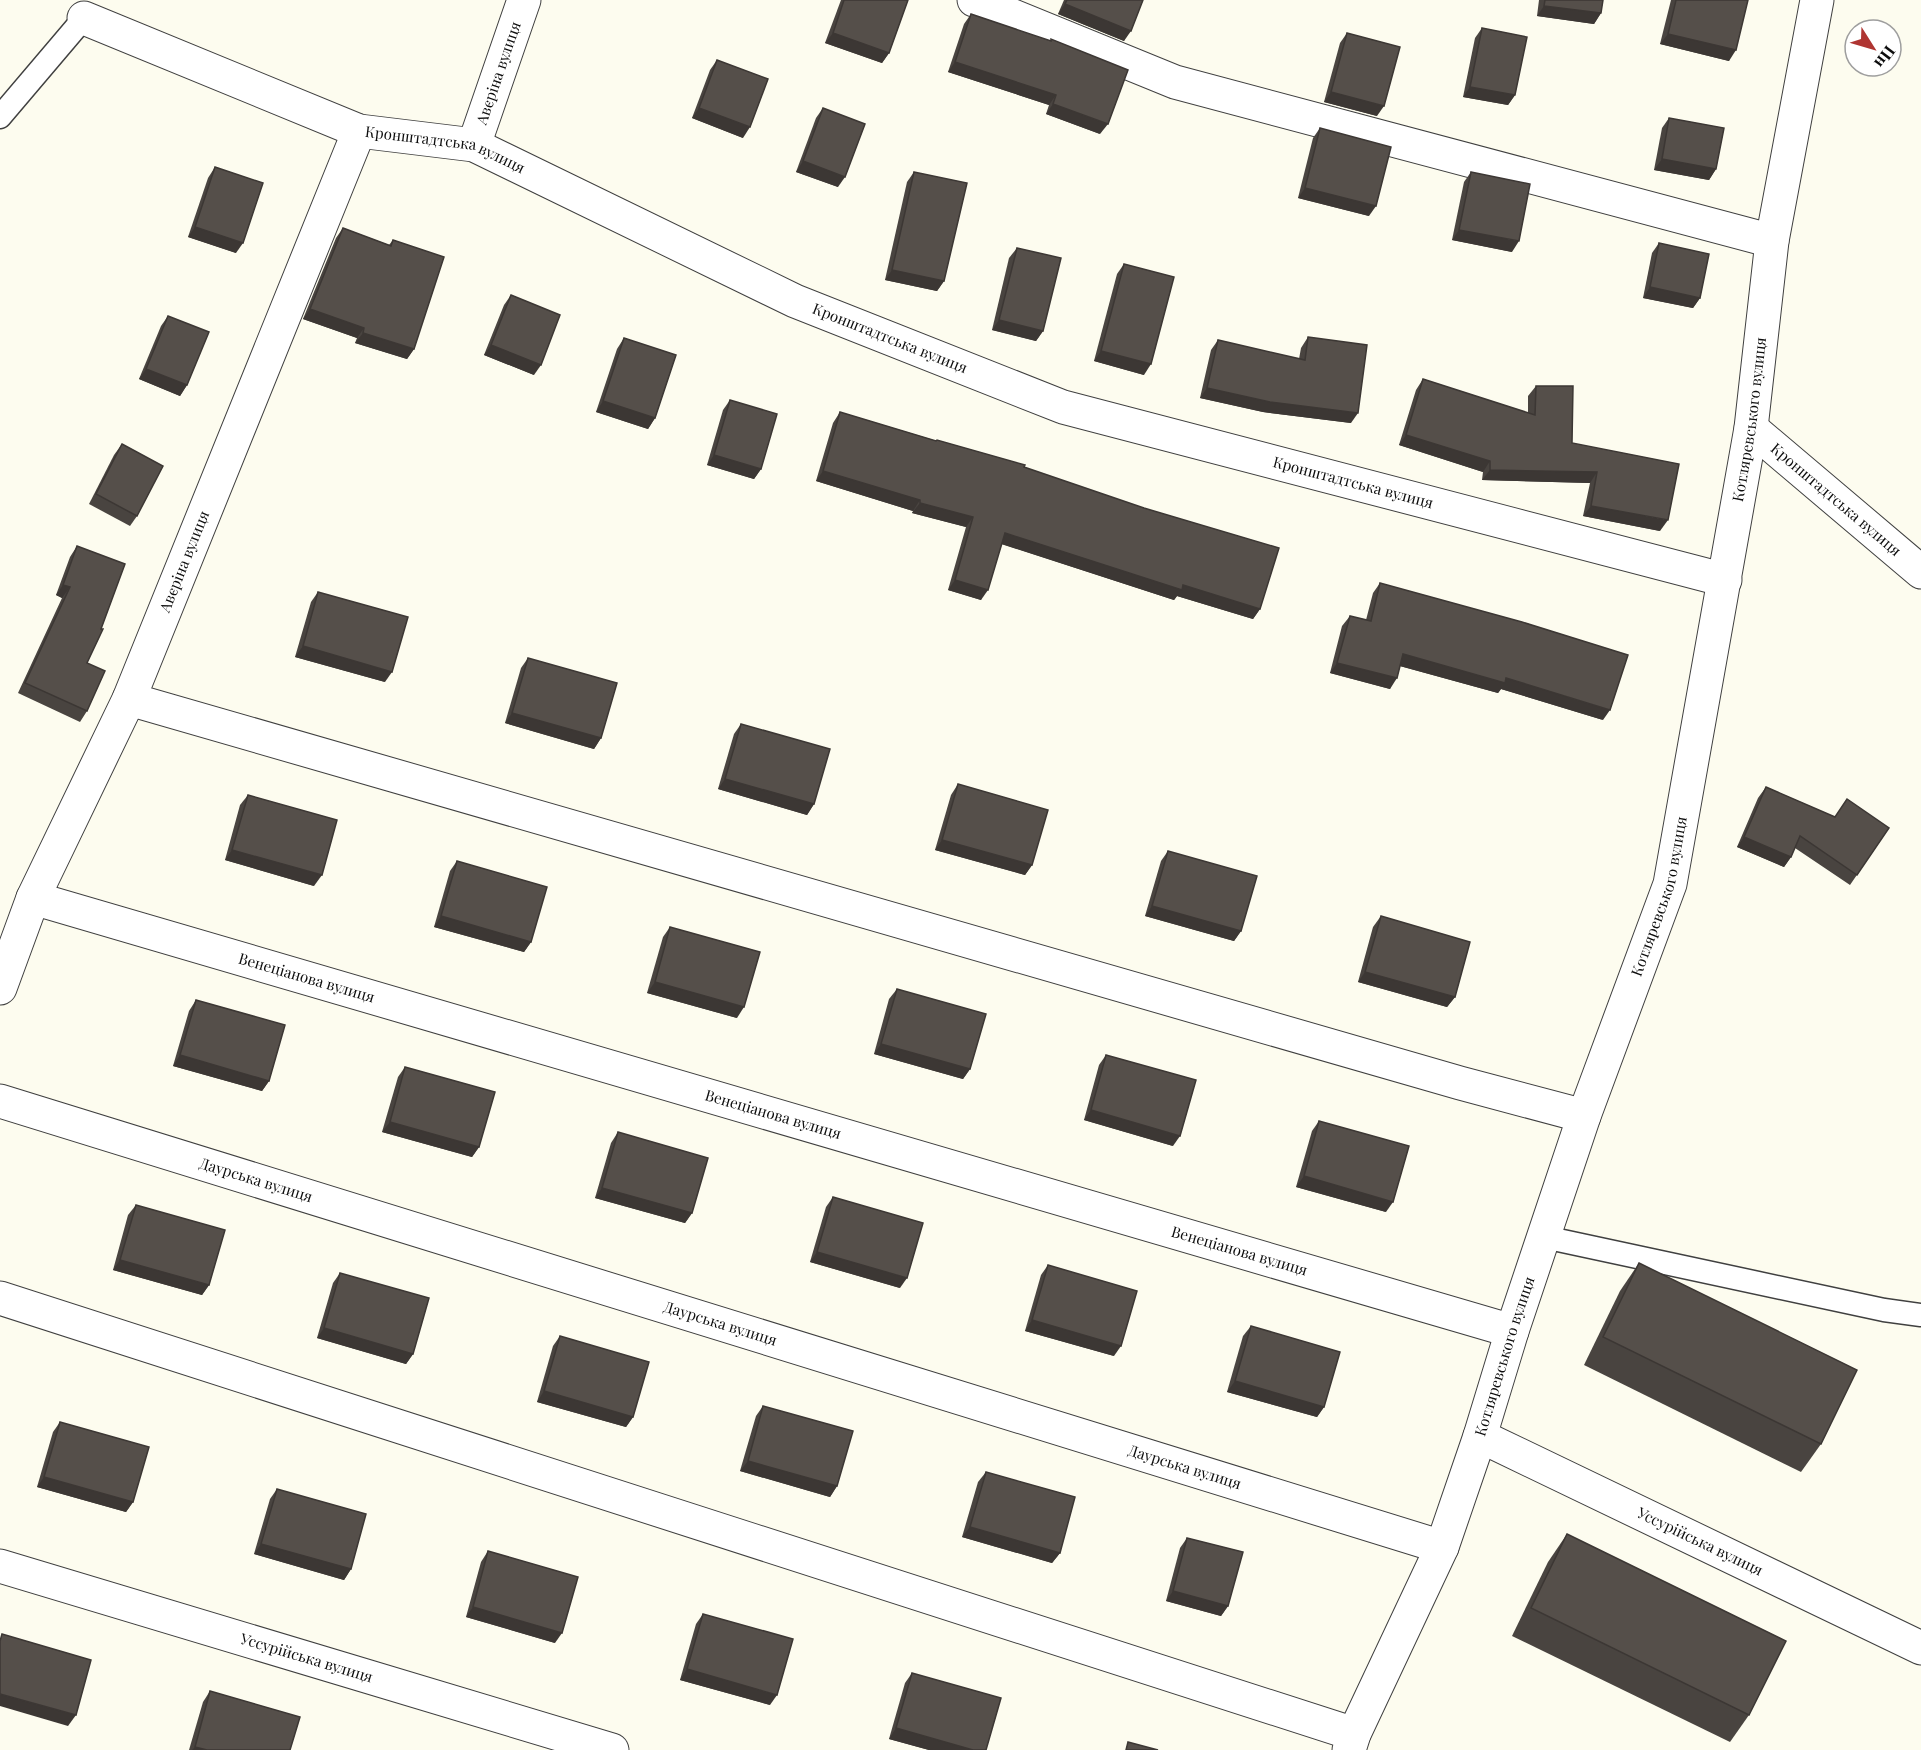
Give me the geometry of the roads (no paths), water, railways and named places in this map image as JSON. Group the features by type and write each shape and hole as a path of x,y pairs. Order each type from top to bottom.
{"street":[{"name":"Авєріна вулиця","path":"474,145 525,0"},
{"path":"974,0 1175,82 1772,241"},
{"name":"Котляревського вулиця","path":"1351,1742 1443,1546 1584,1116 1670,884 1751,428 1772,241 1817,0"},
{"name":"Кронштадтська вулиця","path":"84,18 359,131 474,145 795,301 1063,407 1725,580"},
{"name":"Авєріна вулиця","path":"0,988 33,898 129,699 359,131"},
{"name":"Кронштадтська вулиця","path":"1751,428 1921,572"},
{"path":"129,699 1448,1080 1584,1116"},
{"name":"Венеціанова вулиця","path":"33,898 1512,1331"},
{"name":"Даурська вулиця","path":"0,1101 1443,1546"},
{"path":"0,1298 1351,1742"},
{"name":"Уссурійська вулиця","path":"1480,1436 1921,1648"},
{"name":"Уссурійська вулиця","path":"0,1566 612,1750"}],"lane":[{"path":"0,117 84,18"},
{"path":"1544,1237 1884,1310 1921,1315"}]}
